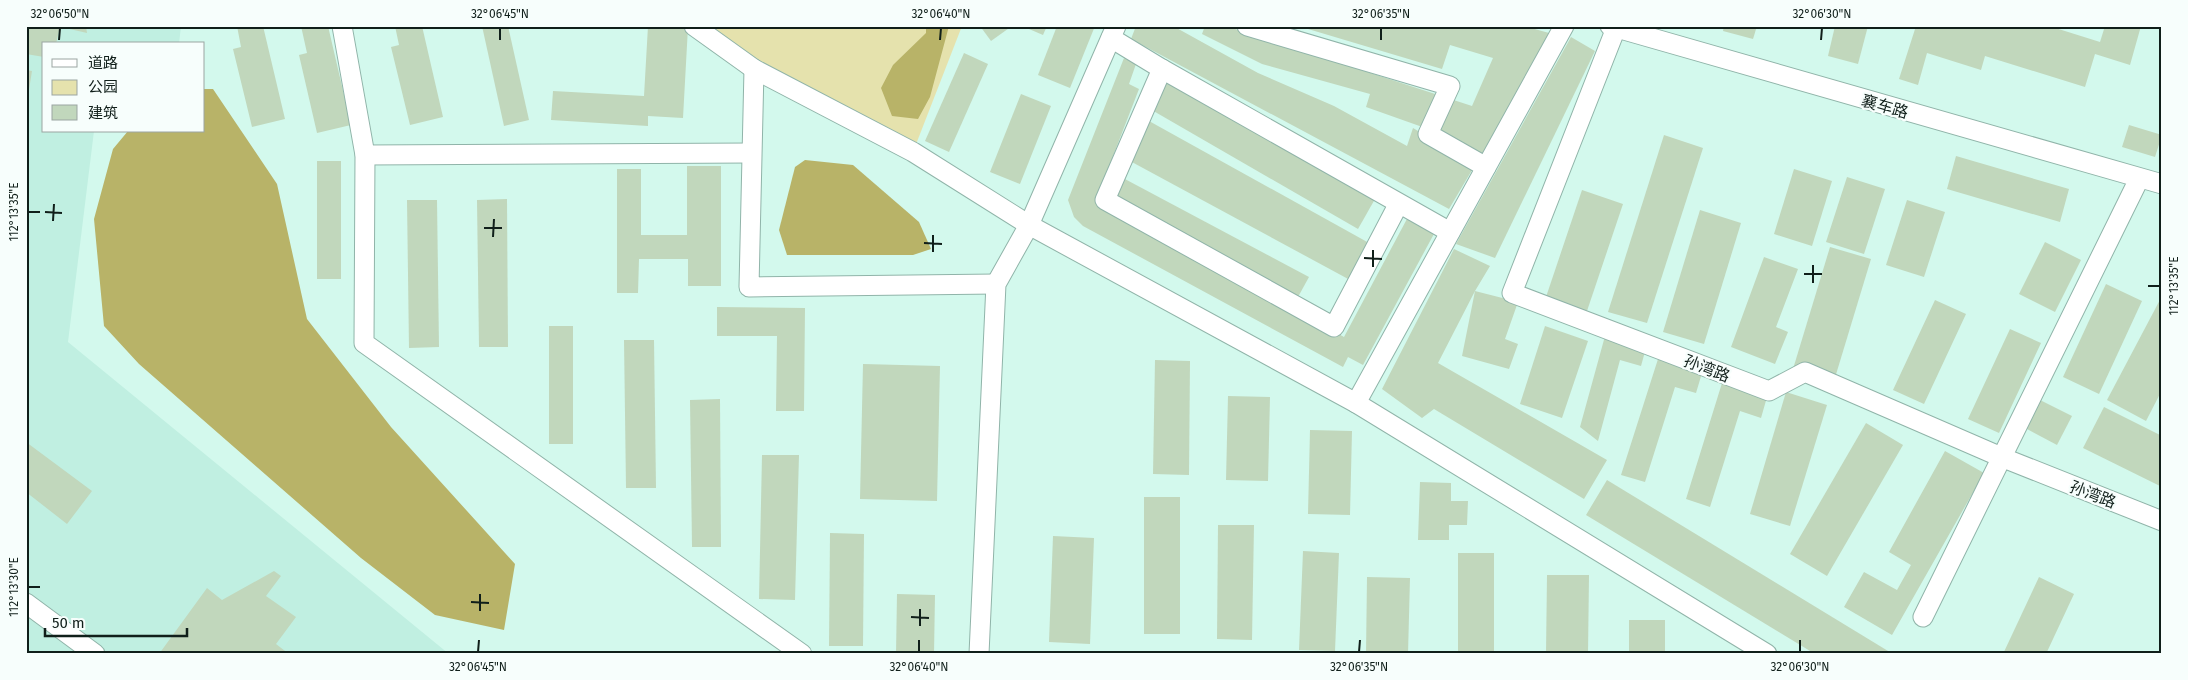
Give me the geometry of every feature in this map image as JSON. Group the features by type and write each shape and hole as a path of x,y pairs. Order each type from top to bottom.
{"street":[{"path":"342,26 365,155 364,343 802,654"},
{"path":"694,26 754,69 914,152 1029,225 1356,403 1767,654"},
{"path":"1247,26 1450,86 1428,134 1486,167"},
{"path":"1356,403 1564,26"},
{"name":"襄车路","path":"1613,27 2139,179 2162,184"},
{"name":"孙湾路","path":"1613,27 1512,293 1769,392 1804,372 2001,457 2162,520"},
{"path":"979,654 996,284 1029,225 1113,32 1162,69 1398,205 1450,232"},
{"path":"754,69 749,287 996,284"},
{"path":"1162,69 1105,200 1334,327 1398,205"},
{"path":"365,155 751,153"},
{"path":"1923,616 2139,179"},
{"path":"26,603 95,654"}],"shaded area":[{"path":"26,26 181,26 179,42 42,42 42,132 94,132 68,342 449,654 26,654"},
{"path":"926,26 949,26 930,97 918,119 892,116 881,88 893,65 926,33"},
{"path":"205,89 213,89 277,184 307,319 391,427 515,564 504,630 435,615 361,558 139,364 104,326 94,219 113,149 127,132 205,132"},
{"path":"805,160 853,165 919,222 931,249 913,255 787,255 779,230 795,167"}],"green space":[{"path":"694,26 962,26 913,152"}],"building":[{"path":"26,26 60,26 56,42 42,42 42,57 26,54"},
{"path":"86,26 87,33 61,27"},
{"path":"237,26 263,26 285,119 252,127 233,49 241,47"},
{"path":"301,26 328,26 351,125 317,133 299,55 307,53"},
{"path":"395,26 422,26 443,117 410,125 391,47 399,45"},
{"path":"482,26 508,26 529,120 504,126"},
{"path":"648,26 688,27 683,118 648,116 648,126 551,120 553,91 644,96"},
{"path":"980,26 1012,26 991,41"},
{"path":"1022,26 1047,26 1043,35"},
{"path":"1057,26 1095,26 1070,88 1038,75"},
{"path":"1136,26 1173,26 1258,73 1334,106 1407,146 1413,128 1475,165 1449,209 1131,39"},
{"path":"1205,26 1226,26 1472,106 1493,58 1450,45 1442,69 1298,26 1524,26 1549,33 1479,160 1428,129 1366,107 1370,94 1262,64 1202,34"},
{"path":"1724,26 1757,26 1753,39 1723,31"},
{"path":"1835,26 1868,26 1858,64 1828,56"},
{"path":"1916,26 2049,26 2100,42 2105,26 2141,26 2130,65 2095,54 2085,87 1985,56 1981,70 1927,53 1918,85 1899,79"},
{"path":"1571,37 1595,51 1495,258 1456,244"},
{"path":"964,53 988,64 949,152 925,141"},
{"path":"1124,58 1136,64 1129,84 1139,89 1096,200 1344,337 1408,217 1435,232 1363,365 1348,357 1343,367 1083,226 1074,217 1068,200"},
{"path":"26,70 32,71 27,102 26,102"},
{"path":"1168,79 1375,199 1358,229 1150,109"},
{"path":"1021,94 1051,106 1020,184 990,172"},
{"path":"1149,121 1369,243 1350,280 1130,161"},
{"path":"2129,125 2162,135 2155,157 2122,147"},
{"path":"1664,135 1703,148 1647,323 1608,312"},
{"path":"1956,156 2069,189 2060,222 1947,189"},
{"path":"317,161 341,161 341,279 317,279"},
{"path":"687,166 721,166 721,286 688,286 688,259 639,259 638,293 617,293 617,169 641,169 641,235 687,235"},
{"path":"1794,169 1832,181 1812,246 1774,234"},
{"path":"1847,177 1885,189 1864,254 1826,242"},
{"path":"1123,178 1309,277 1298,297 1113,198"},
{"path":"1582,190 1623,204 1587,311 1546,297"},
{"path":"507,199 508,347 479,347 477,200"},
{"path":"407,200 437,200 439,347 409,348"},
{"path":"1907,200 1945,212 1924,277 1886,265"},
{"path":"1700,210 1741,223 1704,344 1663,332"},
{"path":"2045,242 2081,260 2055,312 2019,294"},
{"path":"1830,247 1871,259 1834,381 1793,369"},
{"path":"1454,249 1490,266 1438,363 1607,460 1584,499 1434,409 1422,418 1382,389"},
{"path":"1764,257 1798,269 1776,327 1788,332 1775,364 1731,347"},
{"path":"2106,284 2142,301 2099,394 2063,377"},
{"path":"1475,291 1518,302 1505,339 1518,344 1509,369 1462,356"},
{"path":"2162,296 2162,390 2146,421 2107,400"},
{"path":"1935,300 1966,314 1924,404 1893,390"},
{"path":"717,307 805,308 804,411 776,411 777,336 717,336"},
{"path":"549,326 573,326 573,444 549,444"},
{"path":"1545,326 1588,341 1562,418 1520,404"},
{"path":"2010,329 2041,343 1999,433 1968,419"},
{"path":"1605,336 1646,348 1641,366 1620,360 1598,441 1580,427"},
{"path":"624,340 654,340 656,488 626,488"},
{"path":"1658,359 1702,373 1696,393 1675,387 1645,482 1621,475"},
{"path":"1155,360 1190,361 1189,475 1153,474"},
{"path":"863,364 940,366 937,501 860,499"},
{"path":"1722,383 1767,397 1761,418 1740,411 1710,507 1686,499"},
{"path":"1786,392 1827,405 1790,526 1750,514"},
{"path":"1228,396 1270,397 1268,481 1226,480"},
{"path":"720,399 721,547 692,547 690,400"},
{"path":"2040,400 2072,416 2057,445 2025,428"},
{"path":"2104,407 2162,436 2162,487 2083,448"},
{"path":"1866,423 1903,445 1827,576 1790,554"},
{"path":"1310,430 1352,431 1350,515 1308,514"},
{"path":"26,442 92,491 67,524 26,492"},
{"path":"1945,451 1984,473 1892,635 1844,607 1864,572 1897,590 1911,565 1889,552"},
{"path":"762,455 799,455 795,600 759,599"},
{"path":"1607,480 1893,654 1815,654 1586,515"},
{"path":"1420,482 1451,483 1451,501 1468,501 1467,525 1449,525 1449,540 1418,540"},
{"path":"1144,497 1180,497 1180,634 1144,634"},
{"path":"1218,525 1254,525 1252,640 1217,639"},
{"path":"830,533 864,534 863,646 829,646"},
{"path":"1053,536 1094,538 1090,644 1049,642"},
{"path":"1303,551 1339,553 1335,651 1299,650"},
{"path":"1458,553 1494,553 1494,654 1458,654"},
{"path":"274,571 281,576 266,596 296,617 276,644 289,654 159,654 207,588 222,600"},
{"path":"1547,575 1589,575 1588,654 1546,654"},
{"path":"1367,577 1410,578 1408,654 1366,654"},
{"path":"2039,577 2074,594 2046,654 2003,654"},
{"path":"897,594 935,595 934,654 896,654"},
{"path":"1629,620 1665,620 1665,654 1629,654"}]}
